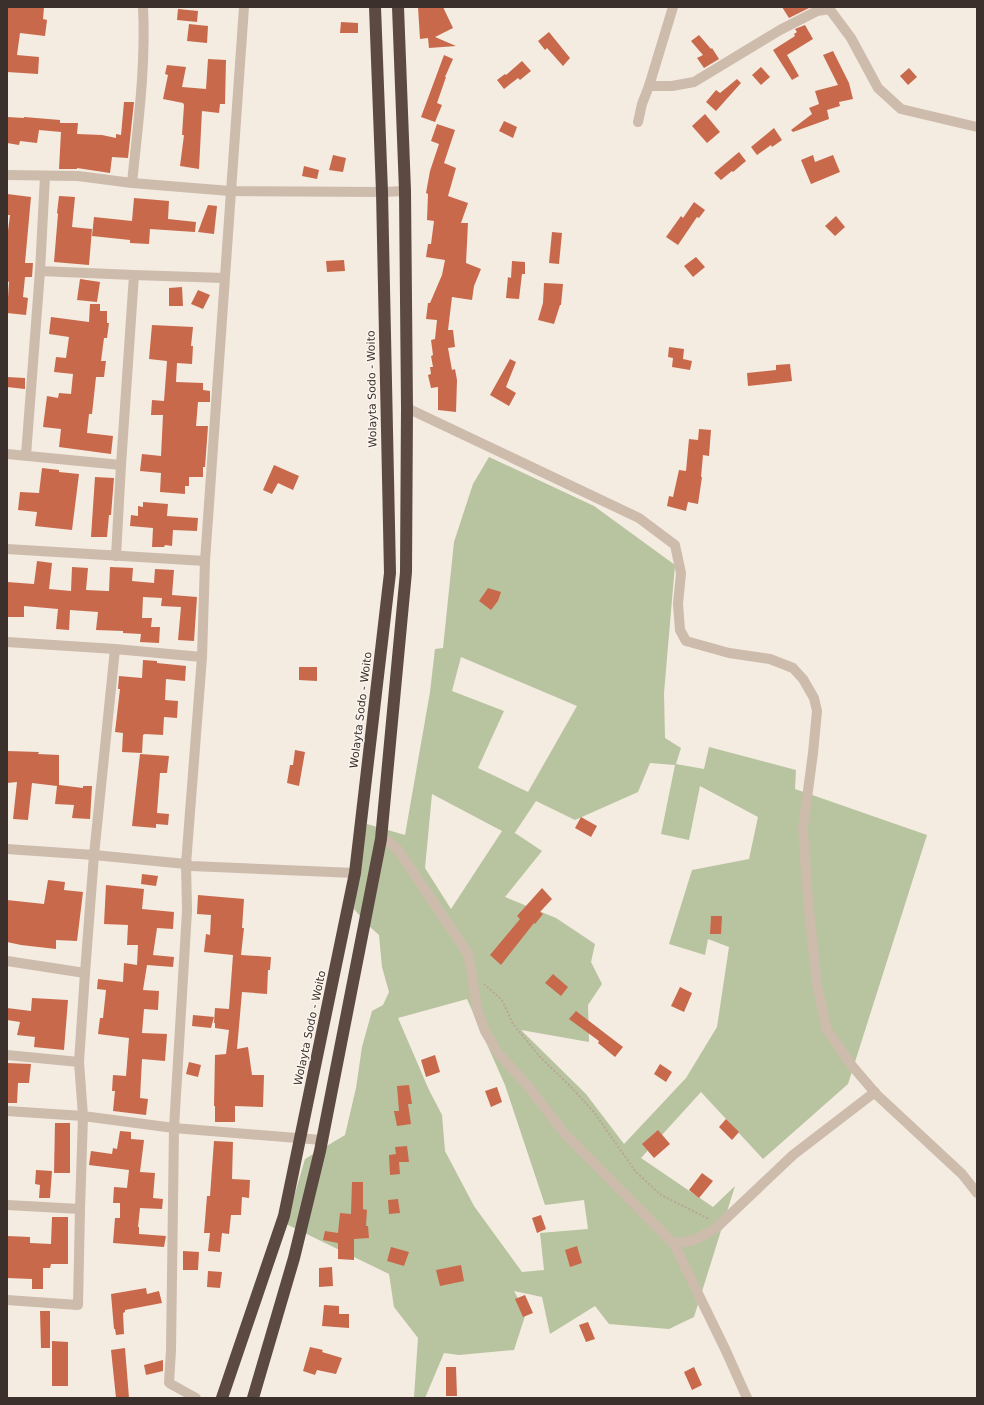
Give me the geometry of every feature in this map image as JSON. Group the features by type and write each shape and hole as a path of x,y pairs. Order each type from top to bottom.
{"highway":[{"name":"Wolayta Sodo - Woito","path":"222,1398 284,1216 355,873 390,573 382,192 375,7"},
{"path":"253,1398 294,1258 322,1140 381,839 406,572 407,408 405,191 398,7"}],"street":[{"path":"132,183 141,94 144,38 142,7"},
{"path":"196,1398 169,1384 171,1350 174,1128 186,911 186,864 202,657 205,561 244,7"},
{"path":"638,122 642,104 674,7"},
{"path":"649,86 672,86 694,82 780,30 817,12 829,8 851,38 878,88 901,109 977,128"},
{"path":"7,175 78,176 132,183 230,191 405,191"},
{"path":"26,455 40,272 45,176"},
{"path":"40,272 224,278"},
{"path":"116,556 134,275"},
{"path":"407,408 639,518 675,545 681,573 678,604 680,630 686,641 729,653 770,658 793,668 803,679 814,698 817,711 803,828 808,900 817,985 828,1030 853,1067 875,1092 962,1174 977,1193"},
{"path":"7,454 121,465"},
{"path":"7,549 205,561"},
{"path":"7,642 115,649 202,657"},
{"path":"7,1300 78,1305 83,1116 79,1062 94,855 115,649"},
{"path":"381,839 388,841 398,850 467,952 472,972 478,1012 485,1031 498,1053 528,1086 565,1134 674,1244 747,1398"},
{"path":"7,849 94,855 186,864 191,866 355,873"},
{"path":"7,961 85,973"},
{"path":"7,1055 79,1062"},
{"path":"674,1244 694,1240 715,1229 793,1155 875,1092"},
{"path":"7,1111 83,1116 174,1128 322,1140"},
{"path":"7,1206 80,1209"}],"path":[{"path":"472,972 502,1000 513,1024 540,1057 570,1086 593,1112 636,1172 661,1195 720,1225"}],"green space":[{"path":"489,457 594,506 675,565 664,693 665,738 681,748 676,764 704,769 709,747 796,770 795,789 927,835 848,1084 763,1159 701,1092 641,1158 713,1207 735,1186 694,1317 669,1329 609,1324 595,1306 550,1334 542,1297 514,1291 526,1313 514,1350 459,1355 444,1353 425,1398 414,1397 418,1338 394,1307 389,1274 286,1224 305,1159 345,1135 356,1088 362,1047 372,1011 383,1005 389,992 382,967 379,935 354,909 363,843 367,824 405,835 430,692 435,649 443,648 454,542 473,484","holes":["461,657 577,706 528,792 478,768 504,711 452,691","650,763 675,765 661,834 689,840 700,786 758,817 749,859 692,870 669,944 705,955 708,939 729,947 717,1027 686,1078 624,1144 586,1094 521,1030 589,1042 588,1005 602,984 591,962 595,944 556,918 505,897 542,851 515,833 514,834 536,801 575,820 638,792","432,794 502,831 451,909 425,868","467,999 505,1085 545,1205 584,1200 588,1229 540,1233 544,1270 522,1272 474,1206 445,1151 442,1115 429,1090 398,1018"]}],"building":[{"path":"7,7 44,7 43,19 47,20 45,36 20,33 17,55 39,57 38,74 7,72"},
{"path":"418,7 443,7 453,28 435,37 456,46 429,48 428,38 420,39"},
{"path":"782,7 811,7 789,18"},
{"path":"178,9 198,11 197,22 177,20"},
{"path":"341,22 358,23 358,33 340,33"},
{"path":"189,24 208,26 207,43 187,41"},
{"path":"805,25 813,39 787,55 799,76 792,80 773,50 795,36 794,34 797,32 795,29"},
{"path":"549,32 570,58 563,66 547,48 545,50 538,41"},
{"path":"699,35 711,49 712,48 719,59 704,68 697,58 703,55 691,41"},
{"path":"833,51 849,83 853,99 839,102 840,106 827,110 829,119 793,132 791,130 812,114 809,108 819,104 815,91 838,85 823,55"},
{"path":"444,55 453,59 445,77 437,103 442,105 435,122 421,117"},
{"path":"208,59 226,60 225,104 220,104 219,113 202,111 199,169 180,166 184,135 182,135 184,105 183,103 163,99 168,75 165,74 167,65 186,67 182,87 206,89"},
{"path":"522,61 531,71 520,80 518,78 504,89 497,80 505,74 506,75"},
{"path":"761,67 770,77 761,85 752,75"},
{"path":"909,68 917,77 908,85 900,76"},
{"path":"737,79 741,83 716,111 706,102 716,90 720,93"},
{"path":"124,102 134,102 128,158 112,157 110,173 77,168 59,169 61,132 39,130 37,143 20,141 19,145 7,143 7,117 60,120 60,123 78,123 77,134 102,135 116,138 116,134 121,135"},
{"path":"705,114 720,132 707,143 692,126"},
{"path":"504,121 517,127 513,138 499,131"},
{"path":"437,124 455,130 444,163 456,168 448,196 468,203 461,223 468,223 466,263 481,269 474,286 472,300 452,297 448,330 453,330 455,347 448,348 452,370 455,369 457,380 456,412 438,410 438,387 431,388 428,375 431,374 430,367 433,367 431,340 435,339 437,320 426,319 428,303 430,303 442,275 445,260 426,257 428,244 431,244 434,221 427,220 428,194 426,193 430,171 439,144 431,141"},
{"path":"774,128 782,140 772,147 771,145 757,155 751,147"},
{"path":"739,152 746,161 721,180 714,173"},
{"path":"333,155 346,158 343,172 329,170"},
{"path":"813,155 815,162 833,155 840,172 811,184 801,160"},
{"path":"304,166 319,170 317,179 302,176"},
{"path":"7,194 31,197 25,263 33,263 32,277 25,277 23,297 28,298 26,315 7,313 9,282 7,281 7,239 10,215 7,215"},
{"path":"59,196 75,197 72,227 92,229 89,265 54,262"},
{"path":"134,198 169,201 168,219 196,222 195,232 150,229 149,244 130,243 130,240 92,236 94,217 132,221"},
{"path":"694,202 705,210 699,218 697,217 678,245 666,237 681,216 683,218"},
{"path":"208,205 217,206 214,234 198,232"},
{"path":"836,216 845,227 835,236 825,226"},
{"path":"552,232 562,233 559,264 549,263"},
{"path":"696,257 705,267 693,277 684,266"},
{"path":"344,260 345,271 327,272 326,261"},
{"path":"512,261 525,262 525,274 522,274 519,299 506,298 508,277 511,278"},
{"path":"80,279 100,282 97,302 77,300"},
{"path":"544,283 563,284 561,305 554,324 538,320 543,303"},
{"path":"182,287 183,306 169,306 169,288"},
{"path":"198,290 210,295 203,309 191,304"},
{"path":"90,304 100,304 100,311 107,311 107,323 109,323 107,338 104,338 101,361 106,361 104,377 96,377 92,414 89,414 87,433 113,436 111,454 59,447 61,429 43,427 47,396 58,398 59,393 71,394 73,374 54,372 56,357 66,358 69,337 49,334 51,317 89,322"},
{"path":"152,325 193,327 191,346 193,346 192,364 177,363 176,382 203,383 203,390 210,391 210,402 198,402 196,426 208,426 203,477 189,477 189,486 185,486 185,494 160,492 161,473 140,471 142,454 161,456 163,415 151,415 152,400 164,401 167,361 149,359"},
{"path":"669,347 684,349 683,359 692,361 690,370 672,367 673,358 668,357"},
{"path":"510,359 516,362 506,387 516,393 509,406 490,395"},
{"path":"790,364 792,381 748,386 747,373 776,370 776,365"},
{"path":"7,377 25,378 25,389 7,387"},
{"path":"699,429 711,430 709,456 703,455 702,477 698,504 688,502 686,511 667,506 669,496 673,497 679,470 686,471 689,439 698,440"},
{"path":"274,465 299,476 293,490 278,483 272,494 263,490"},
{"path":"42,468 59,470 59,472 79,474 72,530 35,526 37,512 18,510 20,492 39,493"},
{"path":"95,477 114,478 111,515 109,515 107,537 91,537"},
{"path":"143,502 168,504 167,516 198,518 197,531 173,530 172,546 165,545 164,547 152,547 153,528 130,526 131,515 138,516 138,506 143,507"},
{"path":"37,561 52,563 49,589 71,591 72,567 88,568 86,590 107,591 109,591 110,567 133,568 132,581 154,583 155,569 174,570 172,595 197,597 194,641 178,640 181,607 161,606 162,598 143,597 142,618 152,618 151,627 160,627 159,643 140,642 141,634 123,633 123,631 96,630 98,612 70,610 69,630 56,629 58,609 24,606 24,617 7,617 7,582 34,584"},
{"path":"488,588 501,592 498,601 491,610 479,601"},
{"path":"143,660 186,666 185,681 166,679 165,700 178,701 177,718 164,717 163,735 143,735 142,753 122,752 123,733 115,732 120,689 118,689 119,676 142,678"},
{"path":"299,667 317,667 317,681 299,680"},
{"path":"295,750 305,752 299,786 287,783 290,765 293,765"},
{"path":"7,751 39,752 38,754 59,755 59,785 83,788 83,786 92,786 90,819 72,818 74,805 55,804 57,786 32,783 28,820 13,819 17,782 7,783"},
{"path":"140,754 169,756 167,773 160,773 157,813 169,814 168,825 156,824 156,828 132,826"},
{"path":"581,817 597,826 591,837 575,828"},
{"path":"142,874 158,876 156,886 141,884"},
{"path":"48,880 65,882 64,890 83,892 77,941 56,940 56,949 7,942 7,900 44,904"},
{"path":"106,885 144,889 142,909 174,912 173,929 157,928 153,955 174,957 173,967 147,965 143,990 159,991 158,1010 144,1009 142,1033 167,1034 165,1061 142,1059 140,1098 148,1099 146,1115 113,1111 115,1091 112,1091 113,1075 126,1076 129,1038 98,1034 100,1018 103,1018 106,990 97,989 98,979 123,982 124,963 137,965 138,945 127,945 128,925 104,924"},
{"path":"542,888 552,899 540,912 543,914 535,924 534,923 501,965 490,955 520,919 517,916"},
{"path":"198,895 244,899 242,928 244,928 241,955 271,957 270,970 268,970 267,994 242,992 237,1049 248,1047 252,1075 264,1075 263,1107 235,1106 235,1122 215,1122 214,1106 215,1055 226,1054 229,1030 215,1028 215,1008 229,1009 233,955 204,952 206,934 210,935 211,915 197,914"},
{"path":"711,916 722,916 721,934 710,934"},
{"path":"553,974 568,987 561,996 545,983"},
{"path":"680,987 692,993 684,1012 671,1006"},
{"path":"32,998 68,1000 64,1050 34,1047 35,1037 17,1035 20,1022 7,1020 7,1008 31,1011"},
{"path":"576,1011 623,1047 615,1057 598,1043 599,1041 569,1019"},
{"path":"193,1015 214,1017 211,1028 192,1026"},
{"path":"435,1055 440,1072 426,1077 421,1060"},
{"path":"189,1062 201,1065 198,1077 186,1074"},
{"path":"7,1063 31,1064 29,1083 18,1083 17,1103 7,1103"},
{"path":"660,1064 672,1072 666,1082 654,1074"},
{"path":"409,1085 412,1104 408,1104 411,1124 397,1126 394,1111 399,1111 397,1086"},
{"path":"497,1087 502,1102 491,1107 485,1091"},
{"path":"726,1119 739,1132 732,1140 719,1127"},
{"path":"55,1123 70,1123 70,1173 54,1173"},
{"path":"658,1130 670,1144 654,1158 642,1144"},
{"path":"120,1131 131,1132 131,1139 144,1140 140,1172 155,1173 153,1198 163,1199 162,1209 140,1208 138,1227 139,1234 166,1236 164,1247 113,1243 115,1218 120,1218 120,1203 113,1203 114,1187 127,1188 129,1170 89,1165 91,1151 112,1154 113,1148 117,1149"},
{"path":"214,1141 233,1142 232,1179 250,1180 249,1198 242,1197 241,1215 231,1215 229,1234 222,1233 220,1252 208,1251 210,1233 204,1233 207,1196 210,1196"},
{"path":"407,1146 409,1162 399,1162 400,1174 390,1175 389,1155 396,1154 395,1147"},
{"path":"36,1170 52,1171 50,1198 39,1198 40,1185 35,1184"},
{"path":"702,1173 713,1181 699,1198 689,1190"},
{"path":"352,1182 363,1182 363,1209 367,1210 366,1226 368,1226 369,1238 354,1239 354,1260 338,1259 338,1243 323,1240 325,1231 338,1233 340,1213 351,1214"},
{"path":"398,1199 400,1213 389,1214 388,1200"},
{"path":"541,1215 546,1229 537,1233 532,1218"},
{"path":"52,1217 68,1217 68,1264 51,1264 50,1268 43,1268 43,1289 32,1289 32,1279 7,1278 7,1236 30,1237 30,1243 51,1244"},
{"path":"577,1246 582,1263 570,1267 565,1250"},
{"path":"391,1247 409,1252 404,1266 387,1261"},
{"path":"183,1251 199,1252 198,1270 183,1270"},
{"path":"461,1265 464,1281 440,1286 436,1270"},
{"path":"332,1267 333,1286 319,1287 319,1268"},
{"path":"208,1271 222,1272 220,1288 207,1287"},
{"path":"146,1288 147,1294 159,1291 162,1303 125,1310 123,1313 124,1334 116,1335 114,1329 111,1294"},
{"path":"525,1295 533,1313 523,1317 515,1299"},
{"path":"324,1305 339,1306 339,1314 349,1314 349,1328 322,1326"},
{"path":"40,1311 50,1311 50,1348 41,1348"},
{"path":"588,1322 595,1339 586,1342 579,1325"},
{"path":"52,1341 68,1342 68,1386 52,1386"},
{"path":"310,1347 323,1350 322,1352 342,1358 336,1374 317,1370 315,1375 303,1371"},
{"path":"125,1348 129,1398 116,1398 111,1350"},
{"path":"163,1360 163,1371 146,1375 144,1365"},
{"path":"446,1367 456,1367 457,1396 446,1396"},
{"path":"694,1367 702,1385 692,1390 684,1372"}]}
